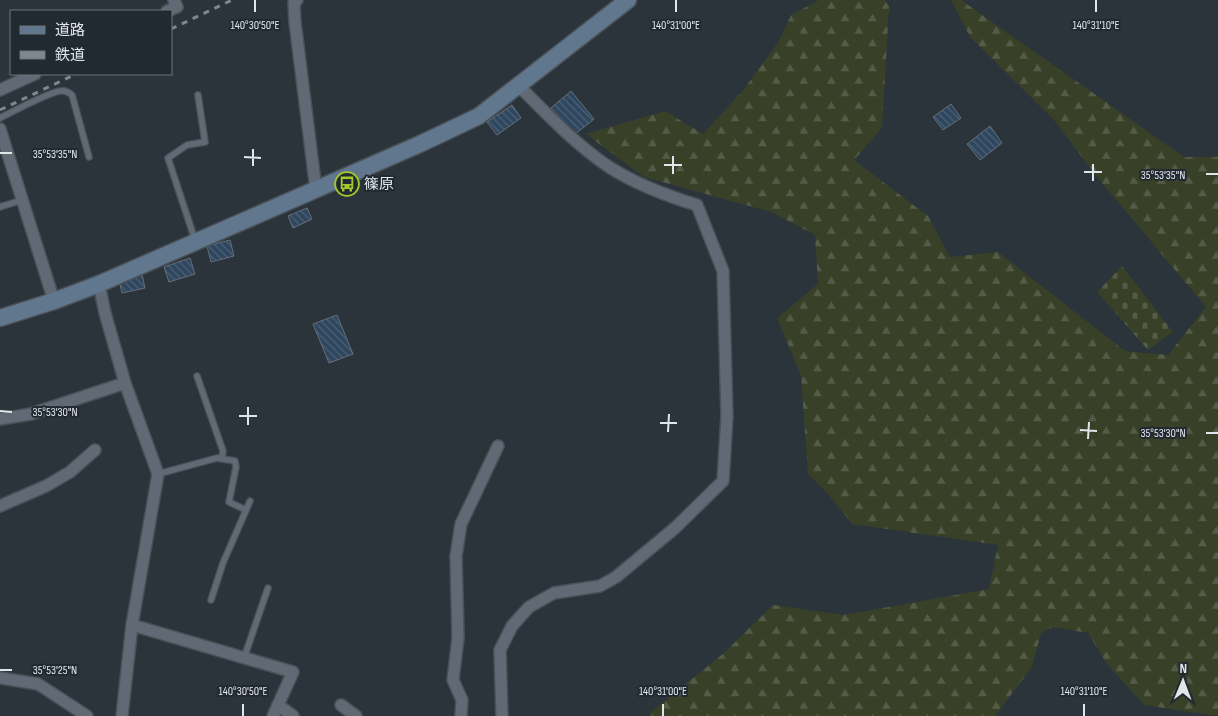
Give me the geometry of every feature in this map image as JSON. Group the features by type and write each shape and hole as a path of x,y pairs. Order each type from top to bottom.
{"street":[{"path":"170,10 177,7 174,0"},
{"path":"297,0 294,3 295,22 316,190"},
{"path":"0,318 99,284 316,190 479,116 628,0"},
{"path":"0,90 33,75"},
{"path":"502,716 500,650 512,626 529,607 554,592 600,586 616,577 675,528 722,481 727,416 724,271 697,205 671,197 610,168 565,131 518,85"},
{"path":"0,129 54,301"},
{"path":"99,284 105,313 125,383 158,474 132,625 122,716"},
{"path":"0,419 31,414 125,383"},
{"path":"461,716 462,700 453,680 458,638 456,556 461,524 498,446"},
{"path":"0,506 46,486 70,472 95,450"},
{"path":"132,625 293,672 273,716"},
{"path":"0,678 38,684 87,716"},
{"path":"278,705 293,716"},
{"path":"341,705 356,716"}],"lane":[{"path":"0,118 60,90 66,91 72,95 89,157"},
{"path":"196,242 168,158 187,145 205,142 198,95"},
{"path":"0,207 22,200"},
{"path":"197,376 223,451 222,458"},
{"path":"158,474 222,458 235,461 237,464 229,502 246,510"},
{"path":"211,600 223,563 250,501"},
{"path":"244,658 268,588"}],"green space":[{"path":"819,0 885,0 889,7 882,128 854,160 928,216 950,257 998,252 1125,351 1168,355 1206,307 1097,177 1054,120 970,37 951,0 961,0 1184,157 1218,157 1218,716 1144,705 1107,664 1088,633 1053,627 1041,633 1032,667 995,716 649,716 651,712 724,653 773,605 844,615 989,589 998,545 852,524 828,494 808,474 801,376 777,318 818,284 815,235 771,212 644,177 586,134 665,111 703,134 744,89 779,41 791,15"},
{"path":"1122,266 1173,332 1148,350 1097,292"}],"building":[{"path":"571,91 594,119 574,135 551,108"},
{"path":"951,104 961,118 943,130 933,117"},
{"path":"512,105 521,118 497,135 487,122"},
{"path":"990,126 1002,143 980,160 967,144"},
{"path":"307,208 312,219 293,228 288,216"},
{"path":"230,240 234,256 211,262 207,246"},
{"path":"190,258 195,274 169,282 164,267"},
{"path":"142,274 145,288 122,293 119,280"},
{"path":"337,315 353,354 329,363 313,324"}],"railway":[{"path":"172,29 232,0"},
{"path":"0,110 74,75"}],"place":[{"name":"篠原","path":"347,184"}]}
